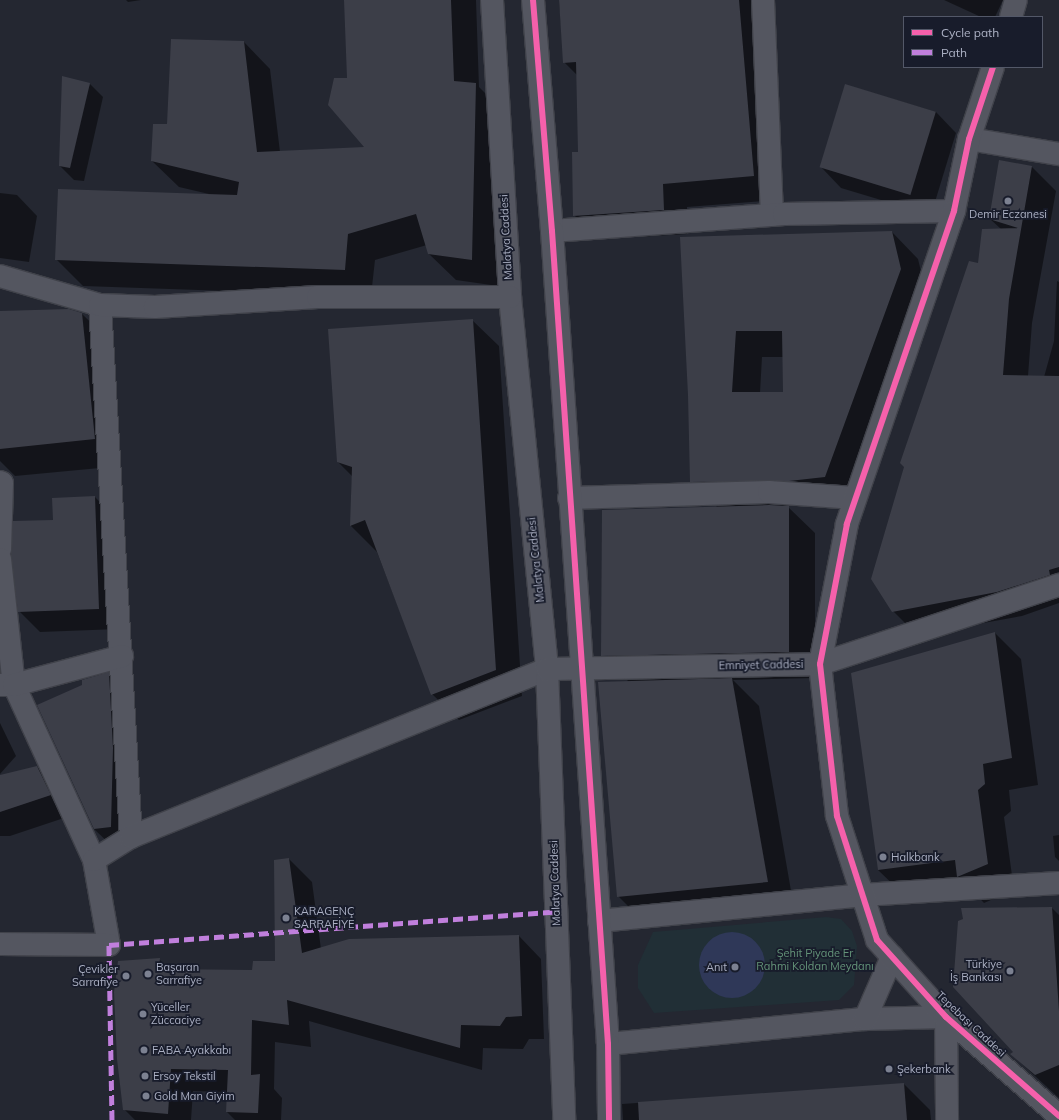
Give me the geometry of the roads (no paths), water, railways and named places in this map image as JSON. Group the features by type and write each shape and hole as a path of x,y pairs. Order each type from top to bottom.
{"street":[{"name":"Malatya Caddesi","path":"492,0 510,297 546,669 564,1120"},
{"path":"533,0 552,230 569,498 608,1044 609,1120"},
{"path":"763,0 772,215"},
{"path":"1011,16 1016,0"},
{"path":"862,895 838,816 820,664 847,524 954,211 969,139 994,68"},
{"path":"969,139 1059,154"},
{"path":"552,230 772,215 954,211"},
{"path":"0,276 100,305 155,307 318,297 510,297"},
{"path":"100,305 122,656 131,836"},
{"path":"0,482 2,482 0,549"},
{"path":"569,498 769,492 855,498"},
{"path":"0,560 7,685 94,860 110,945 0,944"},
{"name":"Emniyet Caddesi","path":"546,669 820,664 1059,585"},
{"path":"7,685 122,656"},
{"path":"94,860 131,836 546,669"},
{"path":"599,921 862,895 1059,883"},
{"name":"Tepebaşı Caddesi","path":"862,895 877,940 892,957 946,1017 1059,1116"},
{"path":"865,1019 892,957"},
{"path":"608,1044 865,1019 946,1017 947,1120"}],"water":[{"path":"732,932 745,935 755,942 762,952 765,965 762,978 755,988 745,995 732,998 719,995 709,988 702,978 699,965 702,952 709,942 719,935"}],"place":[{"name":"Demir Eczanesi","path":"1008,201"},
{"name":"Halkbank","path":"883,857"},
{"name":"KARAGENÇ SARRAFİYE","path":"286,918"},
{"name":"Anıt","path":"735,967"},
{"name":"Türkiye İş Bankası","path":"1010,971"},
{"name":"Başaran Sarrafiye","path":"148,974"},
{"name":"Çevikler Sarrafiye","path":"126,976"},
{"name":"Yüceller Züccaciye","path":"143,1014"},
{"name":"FABA Ayakkabı","path":"144,1050"},
{"name":"Şekerbank","path":"889,1069"},
{"name":"Ersoy Tekstil","path":"145,1076"},
{"name":"Gold Man Giyim","path":"146,1096"}],"park label":[{"name":"Şehit Piyade Er Rahmi Koldan Meydanı","path":"815,960"}]}
